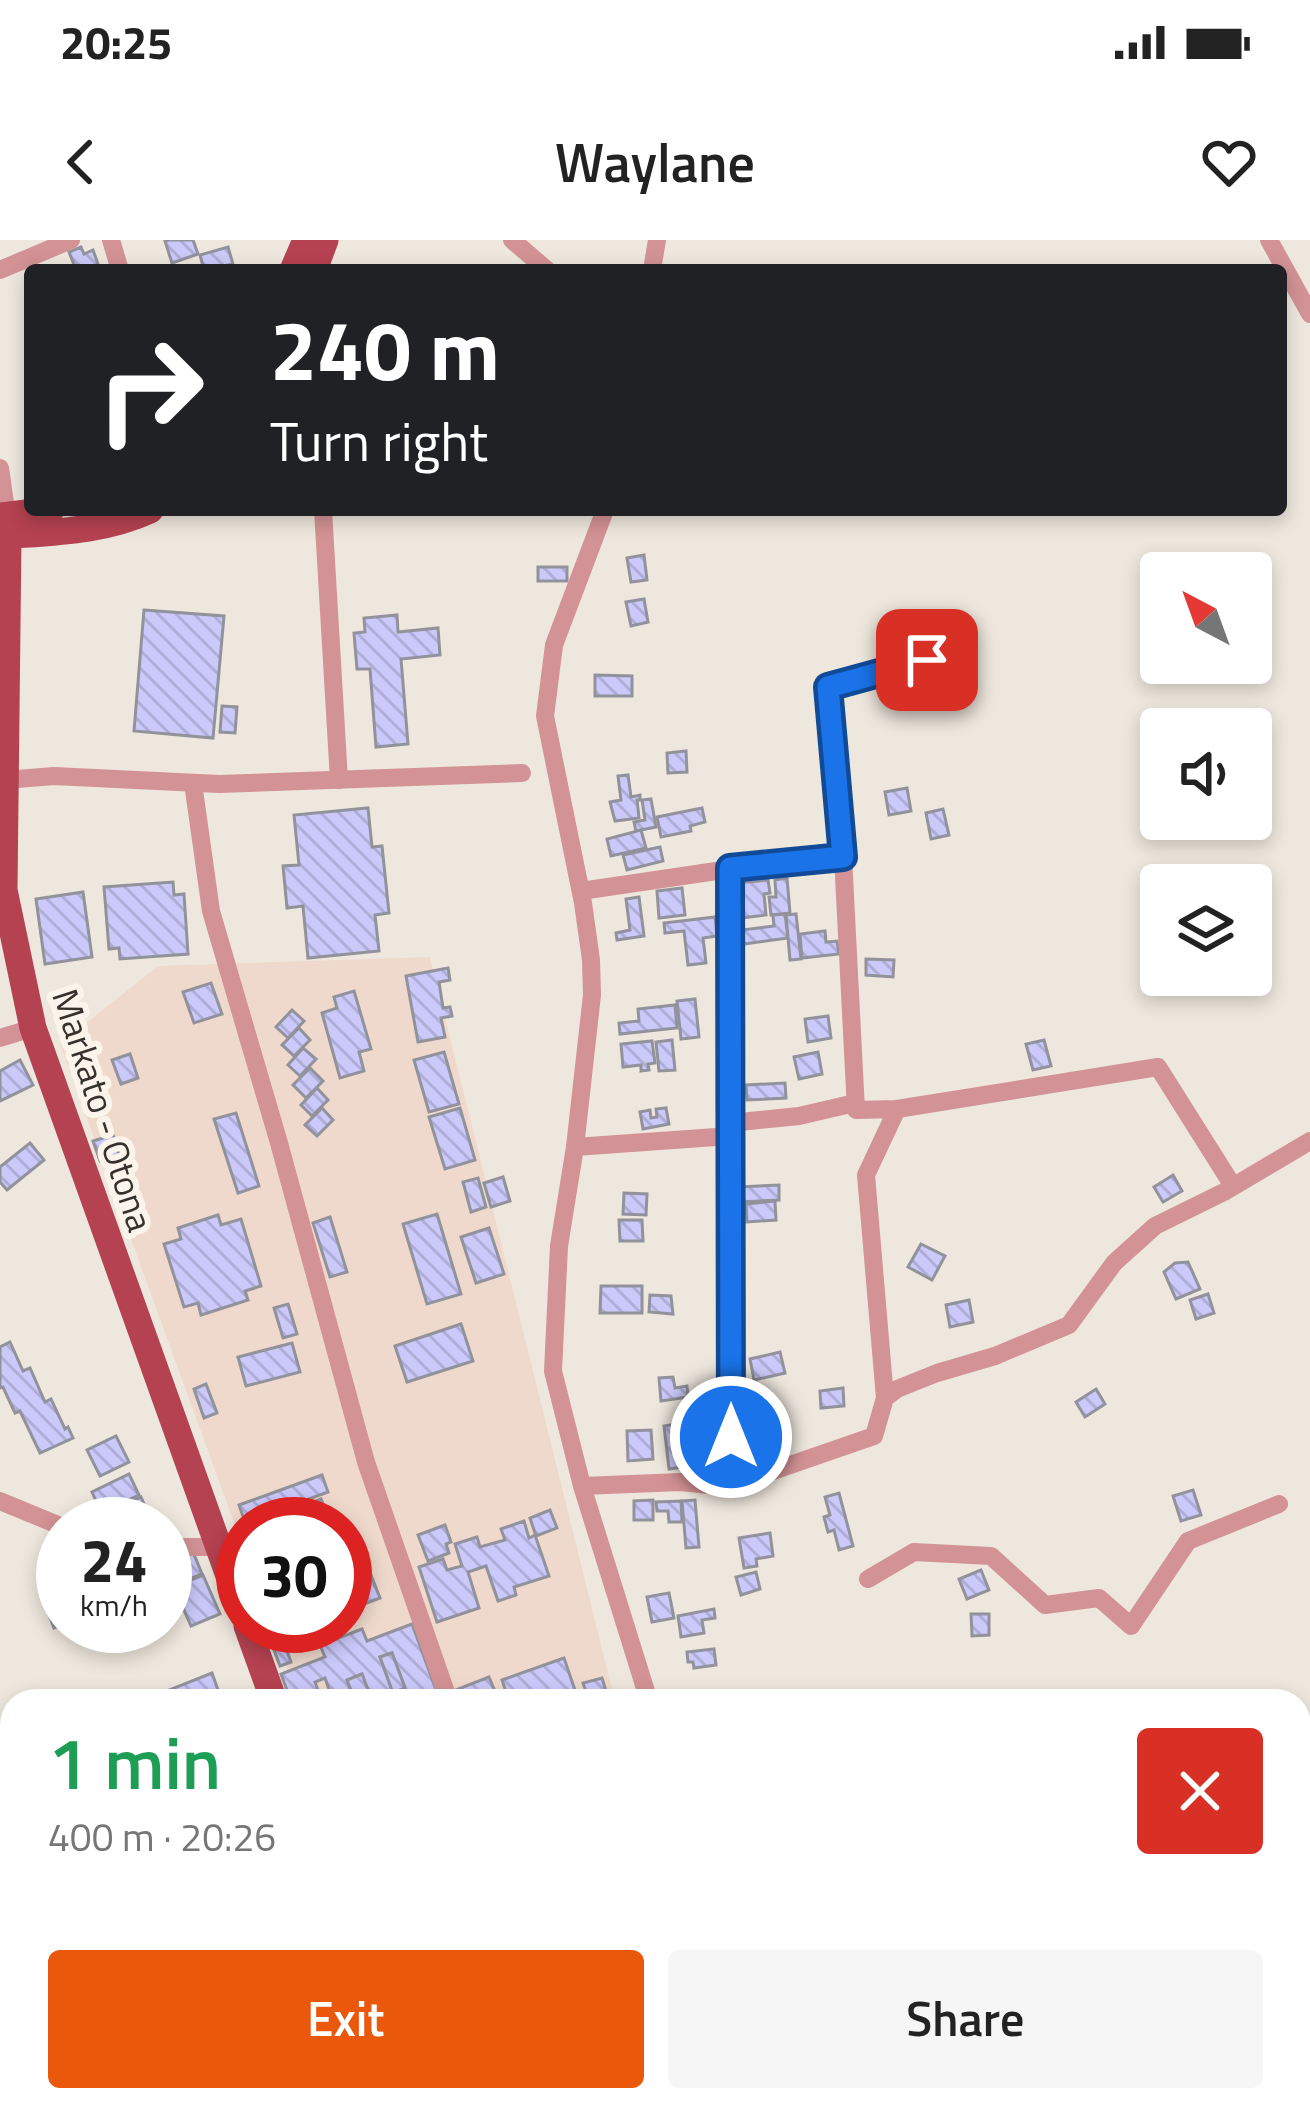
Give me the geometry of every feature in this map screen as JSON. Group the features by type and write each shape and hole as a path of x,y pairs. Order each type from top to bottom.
{"main road":[{"path":"4,525 86,530 138,516"},
{"name":"Markato - Otona","path":"4,525 4,890 33,1028 216,1539"},
{"path":"257,1653 270,1689"}],"street":[{"path":"0,269 71,240"},
{"path":"512,240 540,264"},
{"path":"1287,272 1310,314"},
{"path":"0,468 4,525"},
{"path":"323,516 339,780"},
{"path":"603,516 554,645 545,716 581,891 592,995 559,1246 553,1371 582,1486 645,1689"},
{"path":"927,660 828,687 843,857 856,1110 897,1109 1158,1067 1233,1186"},
{"path":"5,780 54,776 193,783 522,773"},
{"path":"193,783 211,910 366,1462 445,1689"},
{"path":"581,891 730,868 843,857"},
{"path":"730,868 731,1480"},
{"path":"0,1038 33,1028"},
{"path":"575,1147 730,1129 855,1103"},
{"path":"582,1486 709,1485 770,1472 874,1436 885,1398 866,1175 897,1109"},
{"path":"885,1398 937,1372 995,1357 1069,1325 1132,1244 1310,1141"},
{"path":"0,1501 36,1515"},
{"path":"868,1579 914,1552 991,1556 1045,1605 1099,1598 1131,1626 1188,1541 1279,1504"}],"shaded area":[{"path":"430,957 612,1689 295,1689 282,1653 372,1653 372,1497 225,1497 60,1044 158,966"}],"building":[{"path":"193,240 198,254 172,263 165,241"},
{"path":"81,247 84,254 93,250 98,264 74,264 69,252"},
{"path":"228,247 233,264 202,264 200,255"},
{"path":"644,555 647,580 631,582 627,558"},
{"path":"538,567 567,567 567,581 538,581"},
{"path":"644,599 648,622 631,626 626,602"},
{"path":"144,610 224,616 213,738 134,731"},
{"path":"397,615 398,632 438,628 440,655 401,659 408,744 376,747 370,669 357,669 354,633 365,632 364,618"},
{"path":"595,675 632,676 632,696 595,696"},
{"path":"222,706 237,707 235,733 220,732"},
{"path":"686,751 687,772 668,773 667,753"},
{"path":"628,775 631,797 640,795 639,818 615,821 610,802 621,800 618,776"},
{"path":"907,788 911,811 889,815 885,792"},
{"path":"651,799 656,827 636,831 634,822 645,820 642,800"},
{"path":"368,808 372,847 382,846 389,913 375,915 379,951 308,958 303,906 287,908 283,866 299,865 294,815"},
{"path":"702,808 705,822 690,826 691,831 661,837 657,817"},
{"path":"943,809 949,835 931,839 926,813"},
{"path":"641,830 646,848 611,856 607,839"},
{"path":"660,847 663,861 627,870 623,855"},
{"path":"787,878 790,913 771,915 769,897 776,897 775,880"},
{"path":"768,880 766,915 741,918 737,883"},
{"path":"173,882 174,895 184,894 188,954 120,959 119,948 109,949 104,887"},
{"path":"682,888 685,915 659,918 657,891"},
{"path":"83,892 92,957 45,964 36,899"},
{"path":"639,897 644,936 617,940 616,933 630,930 626,899"},
{"path":"785,914 788,938 744,944 742,930 774,926 773,915"},
{"path":"796,914 801,959 790,960 786,915"},
{"path":"715,917 717,936 703,938 706,963 688,965 684,931 665,933 664,923"},
{"path":"825,931 826,942 837,941 839,954 802,958 800,934"},
{"path":"866,959 894,960 893,977 866,975"},
{"path":"448,968 450,980 439,982 443,1008 450,1007 452,1016 441,1018 445,1037 418,1042 406,976"},
{"path":"211,983 222,1014 194,1023 183,992"},
{"path":"354,991 371,1049 359,1052 364,1071 340,1078 322,1013 337,1008 334,997"},
{"path":"695,999 699,1037 681,1039 677,1001"},
{"path":"675,1005 677,1028 620,1034 619,1023 639,1021 638,1009"},
{"path":"292,1010 304,1021 288,1038 276,1027"},
{"path":"828,1016 831,1038 808,1042 805,1019"},
{"path":"299,1028 310,1040 294,1056 282,1045"},
{"path":"672,1040 675,1070 659,1071 656,1042"},
{"path":"1044,1040 1051,1066 1033,1070 1026,1044"},
{"path":"652,1041 655,1063 648,1064 649,1070 641,1071 641,1065 623,1067 621,1044"},
{"path":"303,1048 316,1059 300,1076 288,1065"},
{"path":"444,1052 459,1104 429,1112 414,1060"},
{"path":"818,1052 822,1074 799,1079 794,1057"},
{"path":"130,1054 138,1078 121,1084 112,1060"},
{"path":"20,1060 33,1085 0,1101 0,1071"},
{"path":"310,1068 323,1081 306,1098 293,1085"},
{"path":"785,1083 786,1098 747,1100 746,1085"},
{"path":"317,1088 328,1100 312,1116 301,1105"},
{"path":"322,1108 333,1120 317,1136 305,1125"},
{"path":"460,1108 475,1160 445,1169 429,1117"},
{"path":"666,1108 669,1124 643,1129 640,1112 650,1110 651,1118 657,1117 656,1109"},
{"path":"236,1113 259,1186 238,1193 214,1119"},
{"path":"113,1135 119,1155 100,1161 93,1141"},
{"path":"30,1143 44,1160 7,1190 0,1182 0,1167"},
{"path":"1173,1175 1182,1191 1163,1202 1154,1187"},
{"path":"503,1177 510,1201 491,1207 484,1183"},
{"path":"478,1178 486,1207 471,1212 463,1182"},
{"path":"779,1185 779,1200 739,1202 739,1187"},
{"path":"624,1193 647,1194 646,1215 623,1214"},
{"path":"775,1201 776,1220 747,1222 746,1204"},
{"path":"437,1214 461,1294 427,1304 403,1224"},
{"path":"218,1215 221,1225 241,1219 261,1286 245,1291 248,1300 201,1315 198,1303 184,1307 164,1244 181,1239 178,1228"},
{"path":"330,1217 347,1272 330,1277 313,1223"},
{"path":"619,1220 642,1220 643,1241 620,1241"},
{"path":"489,1228 504,1274 476,1283 461,1237"},
{"path":"921,1244 945,1256 932,1280 908,1267"},
{"path":"1188,1262 1200,1289 1176,1299 1164,1272 1175,1263"},
{"path":"601,1286 642,1286 642,1313 600,1313"},
{"path":"1208,1294 1214,1313 1196,1319 1190,1300"},
{"path":"650,1295 671,1296 673,1314 649,1312"},
{"path":"969,1300 973,1322 950,1327 946,1305"},
{"path":"288,1304 297,1334 283,1338 274,1308"},
{"path":"461,1324 473,1361 407,1382 395,1346"},
{"path":"10,1342 23,1371 30,1368 45,1402 51,1399 73,1438 40,1453 20,1411 15,1413 0,1388 0,1347"},
{"path":"292,1343 300,1372 246,1386 238,1357"},
{"path":"780,1352 785,1373 754,1380 750,1359"},
{"path":"673,1377 675,1388 687,1386 688,1397 661,1401 659,1378"},
{"path":"206,1384 217,1413 204,1418 194,1389"},
{"path":"843,1388 844,1406 821,1408 820,1391"},
{"path":"1096,1389 1105,1404 1085,1417 1076,1402"},
{"path":"684,1423 690,1466 669,1469 664,1426"},
{"path":"651,1430 653,1459 628,1461 627,1431"},
{"path":"116,1436 129,1462 100,1476 87,1450"},
{"path":"129,1474 139,1495 94,1497 92,1492"},
{"path":"322,1475 328,1492 314,1497 261,1497"},
{"path":"1193,1490 1201,1515 1181,1521 1173,1496"},
{"path":"839,1493 853,1546 839,1550 834,1530 828,1532 824,1517 830,1515 825,1497"},
{"path":"653,1500 653,1520 634,1520 634,1501"},
{"path":"695,1500 699,1547 686,1548 682,1501"},
{"path":"681,1501 682,1522 669,1522 668,1511 657,1511 656,1502"},
{"path":"550,1510 557,1528 536,1536 530,1518"},
{"path":"524,1521 529,1538 535,1535 549,1576 514,1587 516,1595 498,1601 486,1566 468,1572 479,1608 437,1622 419,1567 443,1559 447,1570 462,1566 455,1544 477,1537 480,1547 505,1540 501,1529"},
{"path":"445,1525 449,1553 428,1561 418,1535"},
{"path":"770,1533 773,1556 756,1559 757,1566 744,1568 739,1538"},
{"path":"192,1552 202,1574 192,1578"},
{"path":"981,1570 989,1590 967,1599 959,1579"},
{"path":"756,1572 760,1589 741,1595 736,1577"},
{"path":"203,1575 216,1616 192,1626 192,1580"},
{"path":"372,1578 380,1598 372,1601"},
{"path":"669,1593 674,1618 652,1622 647,1597"},
{"path":"714,1609 715,1618 702,1620 704,1633 681,1637 678,1616"},
{"path":"971,1614 989,1614 989,1635 972,1636"},
{"path":"412,1624 436,1689 403,1689 392,1653 380,1657 392,1689 368,1689 362,1674 347,1680 350,1689 329,1689 325,1678 315,1682 318,1689 287,1689 281,1674 325,1657 323,1653 372,1653 372,1639"},
{"path":"714,1649 716,1665 694,1668 688,1662 687,1652"},
{"path":"275,1653 288,1653 291,1662 280,1666"},
{"path":"392,1653 405,1688 392,1689 380,1657"},
{"path":"564,1658 575,1689 505,1689 502,1680"},
{"path":"212,1673 218,1689 172,1689"},
{"path":"362,1674 368,1689 350,1689 347,1680"},
{"path":"489,1677 494,1689 458,1689"},
{"path":"602,1678 605,1689 585,1689 583,1683"}],"route":[{"path":"731,1437 730,868 843,857 828,687 927,660"}]}
